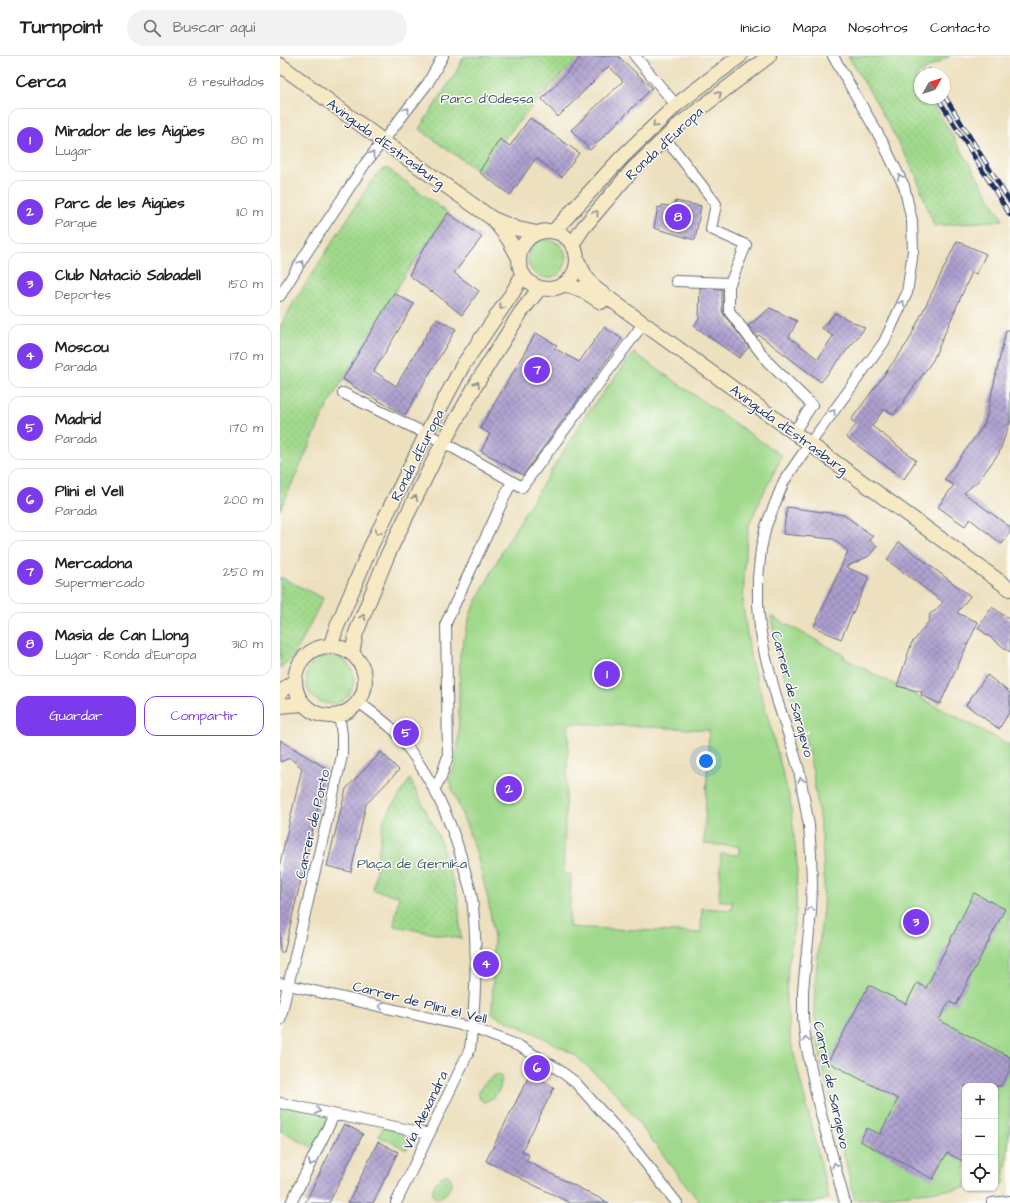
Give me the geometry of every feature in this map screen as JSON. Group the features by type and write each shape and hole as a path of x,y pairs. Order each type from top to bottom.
{"street":[{"path":"280,296 365,164 428,83 443,56"},
{"path":"635,56 676,105"},
{"name":"Ronda d'Europa","path":"554,232 622,157 676,105 740,56"},
{"name":"Ronda d'Europa","path":"572,245 584,228 633,169 664,139 685,119 769,56"},
{"name":"Carrer de Sarajevo","path":"832,56 882,141 904,186 912,221 913,251 907,293 884,342 784,481 766,526 761,549 758,578 758,604 760,628 765,655 799,770 809,826 812,884 803,990 803,1018 806,1044 818,1103 845,1203"},
{"name":"Avinguda d'Estrasburg","path":"280,65 493,219 518,229 537,233"},
{"path":"664,139 677,153 716,204 711,229 746,245 729,286 729,311 768,362 812,405 794,432"},
{"name":"Avinguda d'Estrasburg","path":"493,219 509,240 519,258"},
{"path":"548,231 554,232 560,233 566,237 572,245 576,252 576,269 564,284 550,289 540,288 530,283 523,274 520,266 520,252 524,243 531,236 548,231"},
{"name":"Avinguda d'Estrasburg","path":"577,260 586,278 596,289 794,432 808,446 837,464 1010,589"},
{"name":"Ronda d'Europa","path":"330,647 336,629 371,546 427,434 463,365 513,292 523,274"},
{"path":"676,281 730,283"},
{"name":"Avinguda d'Estrasburg","path":"564,284 582,290 596,298 808,446 1010,598"},
{"name":"Ronda d'Europa","path":"352,654 356,633 388,554 443,442 481,376 521,312 540,288"},
{"path":"343,393 443,442 522,487 640,328"},
{"path":"434,790 441,777 448,756 446,623 512,481"},
{"path":"330,647 341,649 352,654 359,662 365,682 363,693 358,702 350,710 339,715 329,716 319,715 303,704 296,688 295,680 297,670 302,660 319,648 330,647"},
{"path":"280,693 295,680"},
{"name":"Via Alexandra","path":"358,702 370,710 396,733 419,763 440,800 460,849 472,897 476,946 476,986 470,1049 396,1203"},
{"path":"280,706 303,704"},
{"name":"Carrer de Porto","path":"280,1020 284,984 342,756 342,734 339,715"},
{"name":"Carrer de Plini el Vell","path":"284,984 473,1028 519,1046 555,1067 574,1082 629,1142 677,1203"},
{"path":"280,1103 429,1134"},
{"path":"291,1203 334,1115"},
{"path":"992,1203 1008,1202"}],"green space":[{"name":"Parc d'Odessa","path":"464,56 581,56 542,95 505,138 479,172 419,129 455,74"},
{"path":"848,56 950,56 929,68 914,68 914,104 934,104 1003,220 934,226 915,173 875,100"},
{"path":"387,168 448,213 405,275 327,407 280,510 280,327 292,305 375,176 381,170"},
{"path":"547,240 557,243 563,249 566,259 563,269 557,275 547,278 537,275 531,269 528,259 531,249 537,243"},
{"path":"634,353 782,456 749,525 745,559 743,606 751,661 790,800 797,862 796,912 788,966 786,1000 791,1042 829,1198 816,1203 700,1203 614,1091 575,1055 534,1033 492,1014 494,938 488,899 476,851 448,778 455,766 458,746 460,654 471,612 505,546 588,412","holes":["569,723 709,730 704,844 739,846 739,855 721,854 719,901 732,901 732,910 702,908 701,933 569,927 571,874 563,874"]},
{"path":"280,577 323,598 293,657 280,668"},
{"path":"771,616 844,655 844,658 1010,745 1010,1126 1004,1184 998,1185 998,1083 962,1083 962,1188 855,1200 823,1069 814,1009 816,973 823,908 824,879 822,838 813,773 806,741 777,652"},
{"path":"330,656 339,658 347,663 352,671 354,680 352,689 347,697 339,702 330,704 321,702 313,697 308,689 306,680 308,671 313,663 321,658"},
{"name":"Plaça de Gernika","path":"410,779 439,837 458,898 461,939 394,926 399,896 373,890 384,819"},
{"path":"499,1074 501,1076 500,1089 495,1096 484,1102 480,1099 479,1095 482,1086 490,1078"},
{"path":"280,1103 334,1115 317,1150 280,1130"},
{"path":"383,1128 401,1133 406,1140 407,1150 379,1136"},
{"path":"445,1175 448,1175 451,1179 449,1189 445,1195 435,1198 433,1195 434,1185"}],"building":[{"path":"582,56 619,56 652,88 590,150 571,130 623,81 609,66 558,117 542,99"},
{"path":"530,118 579,153 562,177 536,158 510,195 479,172 500,139 510,146"},
{"path":"675,201 701,206 695,240 654,228 658,207 662,208 662,205 673,207"},
{"path":"448,213 482,237 454,273 479,291 462,315 409,275 422,251"},
{"path":"957,241 986,254 976,274 972,272 933,360 894,415 884,409 872,426 916,460 904,479 846,437 857,424 851,420 908,342"},
{"path":"700,288 722,289 722,311 749,347 739,358 694,326 699,319"},
{"path":"394,293 414,304 374,371 396,386 436,319 456,329 405,415 359,390 343,379"},
{"path":"770,308 797,321 789,337 818,359 833,336 822,328 835,313 865,328 821,382 759,335 757,337 748,326"},
{"path":"604,327 622,339 523,475 481,451 490,434 480,428 536,333 557,345 554,348 579,362"},
{"path":"1006,330 1010,330 1010,422 999,453 979,480 964,493 1010,527 1010,532 1002,544 970,519 965,526 938,507 954,485 944,480 985,423"},
{"path":"787,507 844,515 873,536 869,540 877,546 869,556 846,567 869,577 841,639 814,627 848,551 833,539 783,534"},
{"path":"899,542 970,596 957,613 978,622 940,704 921,695 922,692 897,686 912,642 929,621 930,614 943,602 887,560"},
{"path":"992,607 1010,620 1010,652 978,628"},
{"path":"987,675 1010,693 1010,711 999,729 966,705"},
{"path":"280,740 327,769 284,952 280,952 280,863 302,768 290,758 280,762"},
{"path":"381,752 399,770 366,804 351,872 327,866 346,789"},
{"path":"974,893 1005,909 956,1005 949,1002 939,1020 1010,1057 1010,1070 1001,1086 998,1086 998,1083 962,1083 962,1160 947,1153 933,1179 860,1141 867,1128 880,1134 898,1099 828,1062 869,985 906,1004 917,983 926,988"},
{"path":"529,1076 540,1079 554,1088 522,1151 529,1155 526,1161 609,1203 570,1203 486,1161"},
{"path":"344,1124 363,1134 329,1203 305,1203"},
{"path":"378,1142 398,1152 373,1203 348,1203"}],"railway":[{"path":"942,104 1010,215"},
{"path":"950,104 1010,202"}],"place":[{"name":"Masia de Can Llong","path":"678,217"},
{"name":"Mercadona","path":"537,370"},
{"name":"Mirador de les Aigües","path":"607,674"},
{"name":"Madrid","path":"406,733"},
{"name":"Parc de les Aigües","path":"509,789"},
{"name":"Club Natació Sabadell","path":"916,922"},
{"name":"Moscou","path":"486,964"},
{"name":"Plini el Vell","path":"537,1068"}]}
